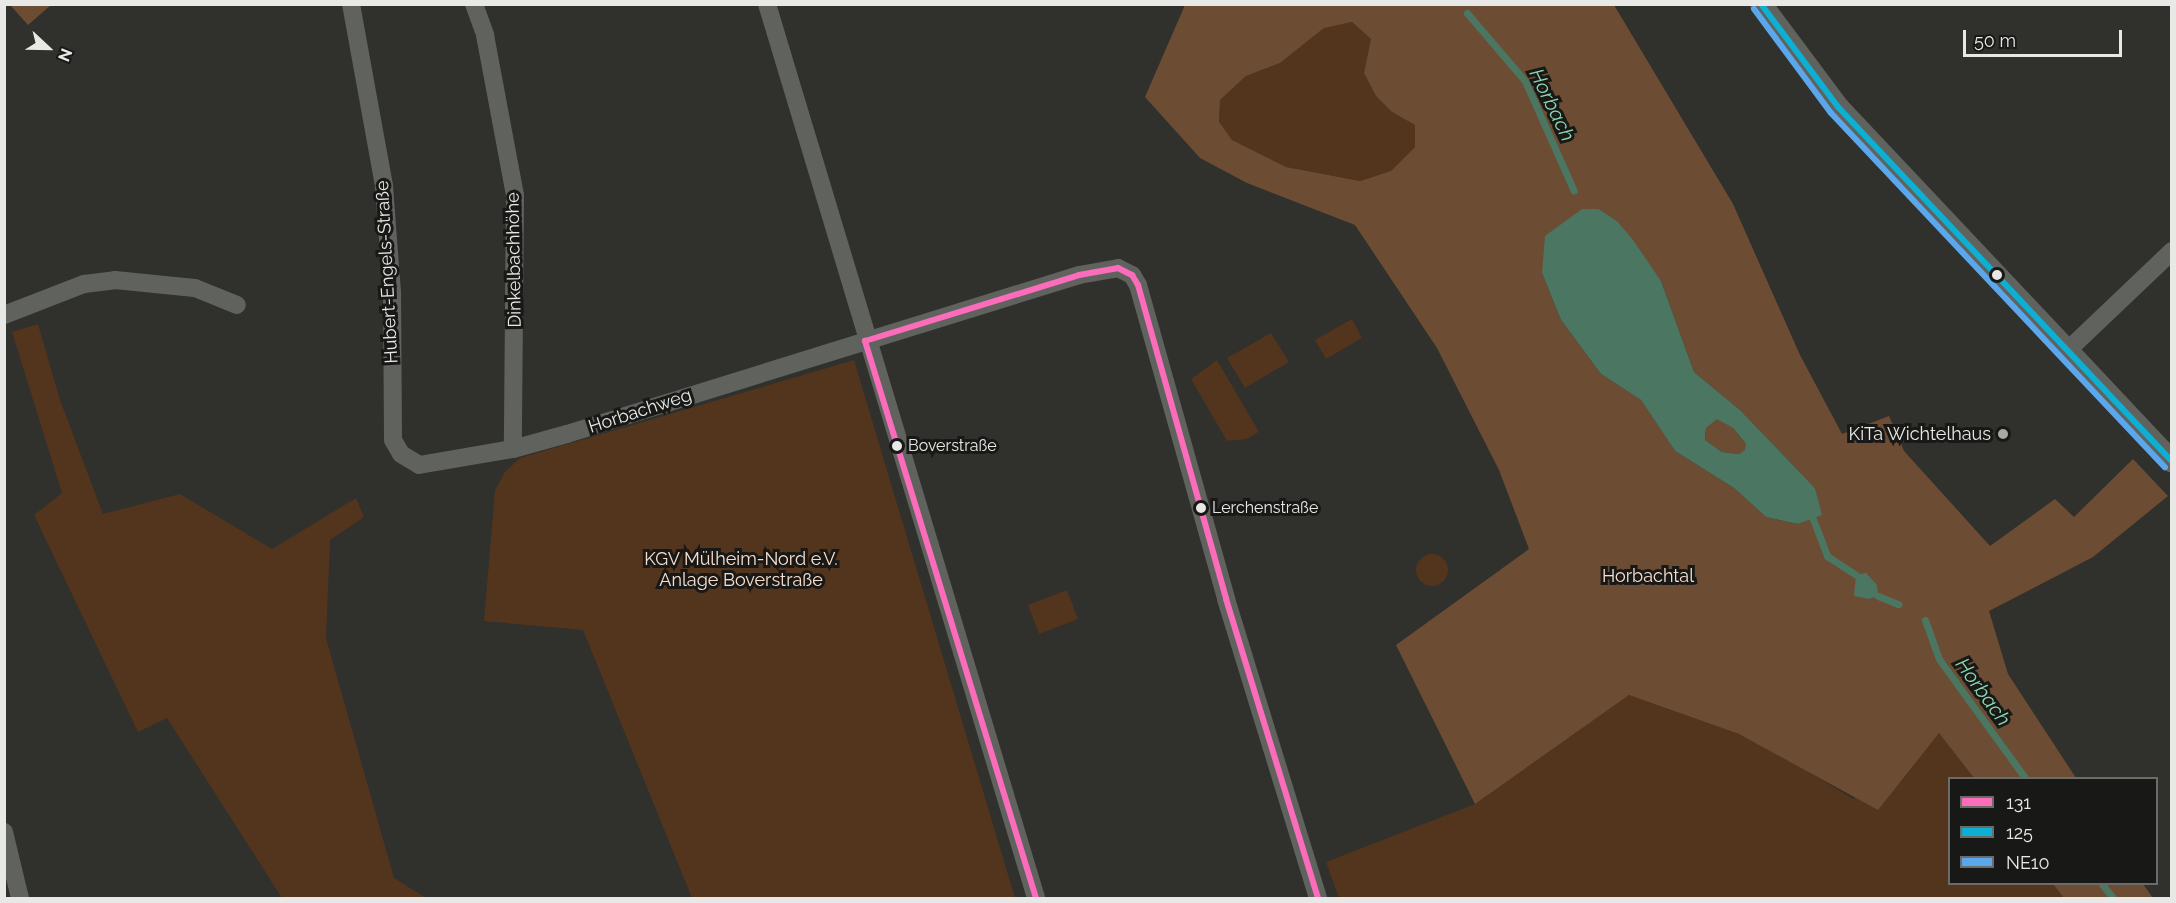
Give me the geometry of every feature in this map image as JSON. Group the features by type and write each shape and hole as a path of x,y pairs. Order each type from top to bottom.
{"street":[{"name":"Hubert-Engels-Straße","path":"351,4 384,186 392,292 393,440 401,454 411,462"},
{"name":"Dinkelbachhöhe","path":"474,4 485,35 515,195 513,448"},
{"path":"767,4 865,341 1036,898"},
{"path":"1761,4 1838,106 2172,462"},
{"path":"2067,351 2172,251"},
{"path":"865,341 1080,275 1118,268 1132,275 1138,285 1226,599 1318,898"},
{"path":"4,315 84,284 115,280 195,288 237,305"},
{"name":"Horbachweg","path":"411,462 428,465 513,448 865,341"},
{"path":"4,832 20,898"}],"green space":[{"path":"10,5 51,5 28,25"},
{"name":"Horbachtal","path":"1185,5 1614,5 1733,204 1800,355 1842,434 1889,416 1904,451 1990,546 2055,499 2074,517 2133,459 2168,496 2093,557 1989,611 2008,674 2075,777 1973,777 1939,733 1878,810 1739,734 1629,695 1475,804 1396,645 1529,549 1499,470 1437,348 1355,225 1247,183 1200,158 1145,97","holes":["1352,22 1371,39 1364,73 1376,96 1392,112 1415,125 1415,147 1391,171 1360,181 1286,167 1232,140 1219,122 1220,100 1246,76 1280,63 1324,28","1599,209 1617,221 1661,281 1694,372 1740,410 1815,488 1821,515 1798,524 1766,517 1734,488 1675,451 1641,400 1601,374 1561,320 1542,273"]},
{"path":"1352,22 1371,39 1364,73 1376,96 1392,112 1415,125 1415,147 1391,171 1360,181 1286,167 1232,140 1219,123 1220,100 1246,76 1280,63 1325,27"},
{"path":"1352,319 1362,338 1326,359 1315,340"},
{"path":"38,324 60,400 103,514 180,494 272,549 356,498 364,517 330,540 326,638 394,878 426,898 282,898 167,718 138,732 34,515 62,493 12,332"},
{"path":"1271,333 1289,362 1245,388 1227,358"},
{"name":"KGV Mülheim-Nord e.V. Anlage Boverstraße","path":"854,360 1015,898 692,898 583,630 484,621 495,490 505,472 520,458"},
{"path":"1217,360 1259,432 1246,439 1227,441 1191,379"},
{"path":"1717,418 1733,428 1746,444 1746,450 1739,454 1722,452 1705,440 1706,428"},
{"path":"1432,554 1443,559 1448,570 1443,581 1432,586 1421,581 1416,570 1421,559"},
{"path":"1067,590 1078,619 1039,634 1028,605"},
{"path":"1629,695 1739,734 1785,757 1853,799 1939,733 1973,777 1948,777 1948,885 2054,885 2064,898 1339,898 1326,862 1475,804"},
{"path":"2054,885 2144,885 2153,898 2064,898"}],"shaded area":[{"path":"1582,209 1599,209 1617,221 1661,281 1694,372 1740,410 1815,488 1822,515 1798,524 1766,517 1734,488 1675,451 1641,400 1601,374 1561,320 1542,273 1545,236","holes":["1717,419 1733,428 1746,444 1745,450 1739,454 1722,452 1705,440 1706,428"]},
{"path":"1866,573 1877,585 1878,596 1869,599 1854,596 1856,575"}],"waterway":[{"name":"Horbach","path":"1467,13 1525,81 1574,191"},
{"name":"Horbach","path":"1813,519 1827,556 1856,575"},
{"name":"Horbach","path":"1878,596 1898,604"},
{"name":"Horbach","path":"1925,620 1939,659 2024,777"},
{"name":"Horbach","path":"2103,885 2113,898"}],"transit line":[{"name":"125","path":"1761,4 1838,107 2172,461"},
{"name":"NE10","path":"1754,9 1831,113 2165,468"},
{"name":"131","path":"1036,898 865,341 1079,275 1118,268 1132,275 1138,285 1226,599 1318,898"}],"place":[{"name":"KiTa Wichtelhaus","path":"2003,434"},
{"name":"Boverstraße","path":"897,446"},
{"name":"Lerchenstraße","path":"1201,508"}]}
